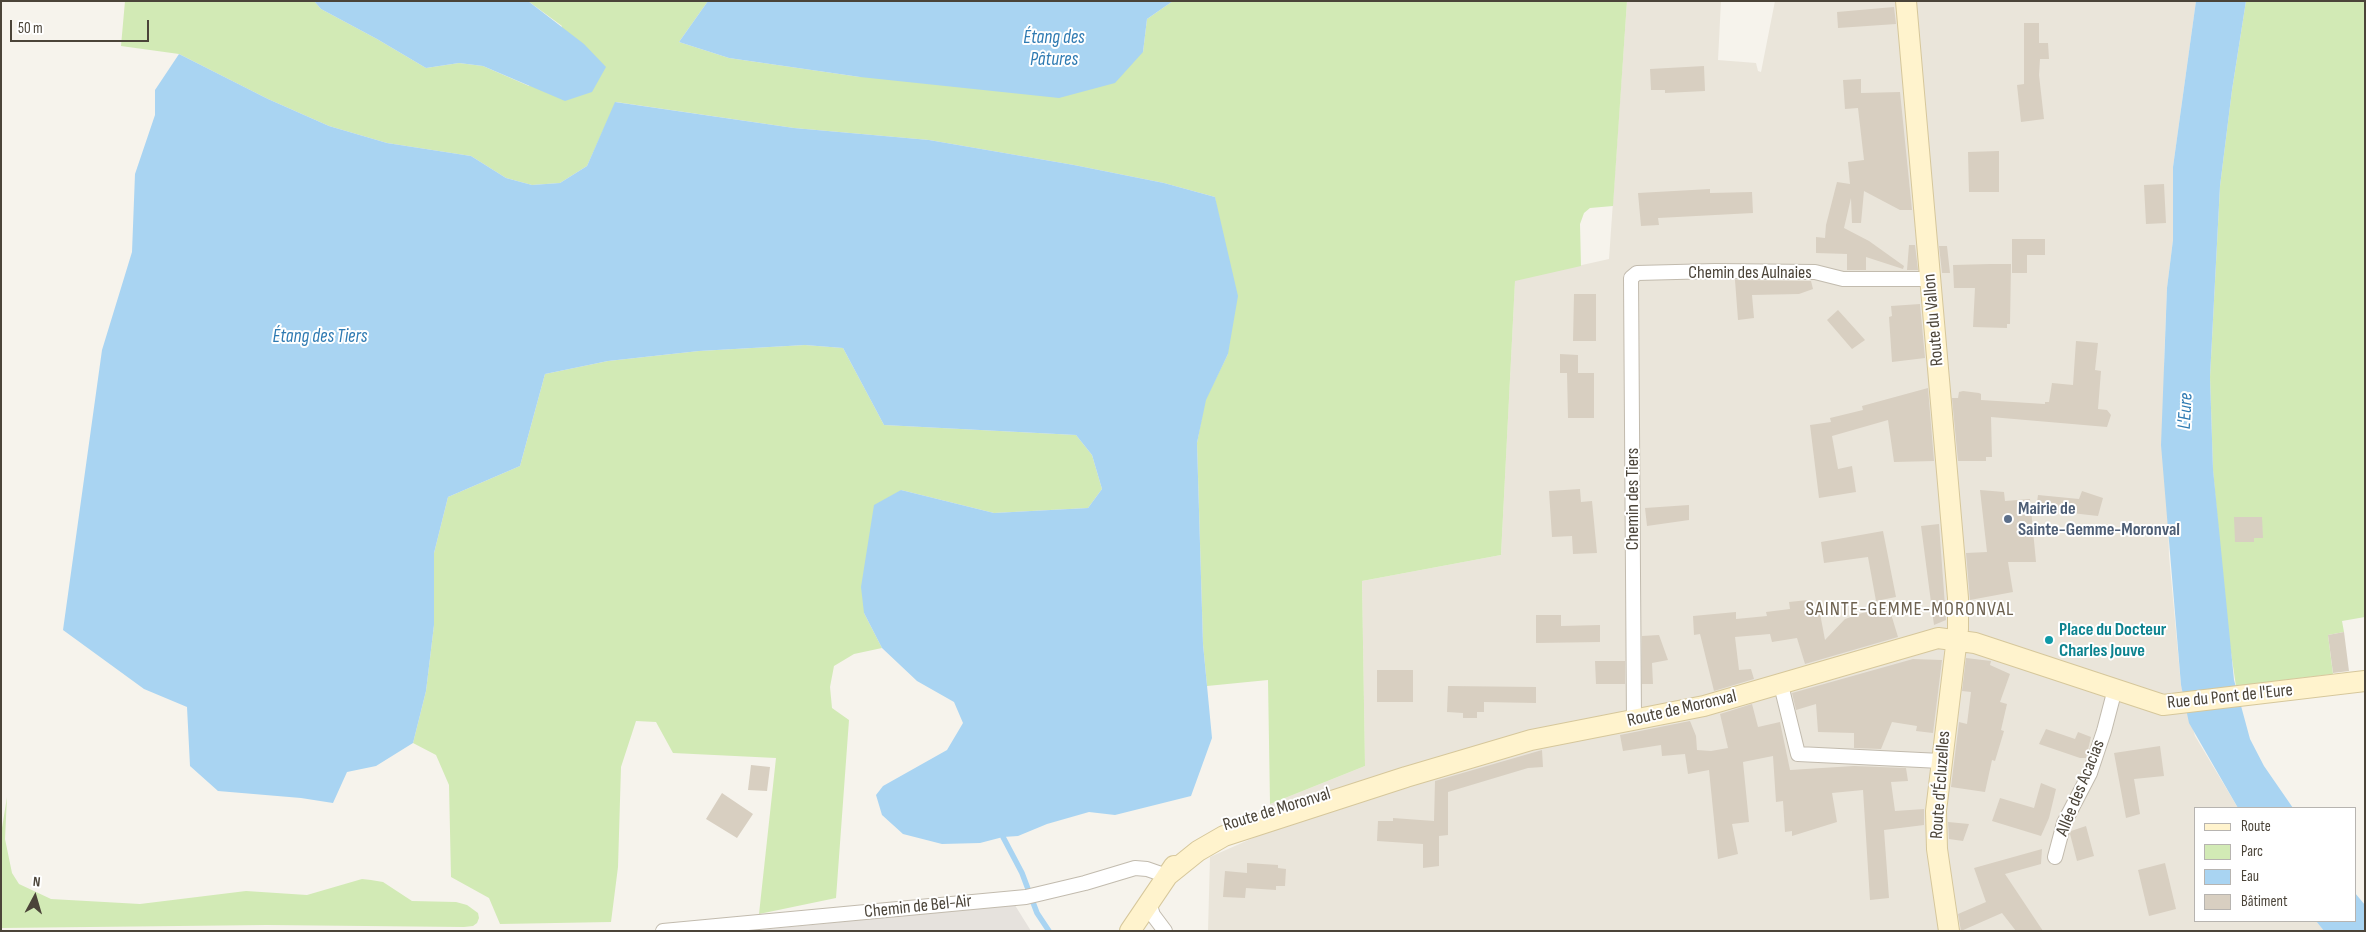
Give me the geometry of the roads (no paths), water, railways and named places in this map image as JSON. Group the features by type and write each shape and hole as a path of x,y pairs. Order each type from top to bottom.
{"street":[{"name":"Route du Vallon","path":"1906,1 1958,598 1956,639"},
{"name":"Chemin des Aulnaies","path":"1631,278 1637,273 1724,271 1815,272 1843,279 1931,279"},
{"name":"Chemin des Tiers","path":"1631,278 1634,721"},
{"name":"Route de Moronval","path":"1130,931 1167,876 1192,846 1224,824 1277,806 1406,777 1531,740 1704,706 1781,685 1925,641 1938,638 1956,639"},
{"name":"Rue du Pont de l'Eure","path":"1956,639 2004,652 2144,700 2169,705 2365,681"},
{"name":"Route d'Écluzelles","path":"1949,931 1936,829 1941,761 1956,639"},
{"path":"1781,685 1798,754 1941,761"},
{"name":"Allée des Acacias","path":"2055,857 2064,824 2090,773 2115,689"},
{"name":"Chemin de Bel-Air","path":"663,931 1026,897 1135,868 1147,869 1167,876"},
{"path":"1149,903 1153,915 1165,931"}],"water":[{"path":"314,1 528,1 584,44 606,67 592,92 565,101 483,66 459,63 426,68 321,9"},
{"name":"Étang des Pâtures","path":"708,1 1173,1 1147,19 1143,52 1115,83 1059,98 860,77 729,58 679,42"},
{"name":"L'Eure","path":"2196,1 2246,1 2220,186 2210,377 2213,469 2234,680 2250,739 2264,766 2292,807 2237,807 2189,723 2181,685 2161,445 2167,288 2173,240 2173,167"},
{"name":"Étang des Tiers","path":"179,54 268,99 329,126 387,143 471,156 506,178 532,185 560,183 587,166 615,102 794,128 929,140 1074,165 1164,183 1215,197 1238,296 1228,354 1206,400 1197,443 1203,644 1212,738 1191,796 1115,815 1089,812 1047,824 1018,836 1003,837 980,843 942,844 903,834 882,815 876,795 883,786 947,750 963,723 954,702 917,681 882,648 864,613 861,587 874,505 901,490 994,513 1088,508 1102,489 1092,455 1076,435 884,425 843,348 805,345 699,351 608,361 545,374 520,466 448,497 434,553 434,625 426,691 413,743 376,766 347,772 333,803 301,798 218,791 190,766 187,707 144,689 63,630 102,350 132,252 135,174 155,115 155,90"},
{"path":"2356,894 2365,905 2365,931 2324,931 2317,922 2356,922"}],"waterway":[{"path":"1003,837 1022,873 1037,913 1049,931"}],"place":[{"name":"Mairie de Sainte-Gemme-Moronval","path":"2008,519"},
{"name":"Place du Docteur Charles Jouve","path":"2049,640"}],"district":[{"name":"SAINTE-GEMME-MORONVAL","path":"1910,610"}]}
